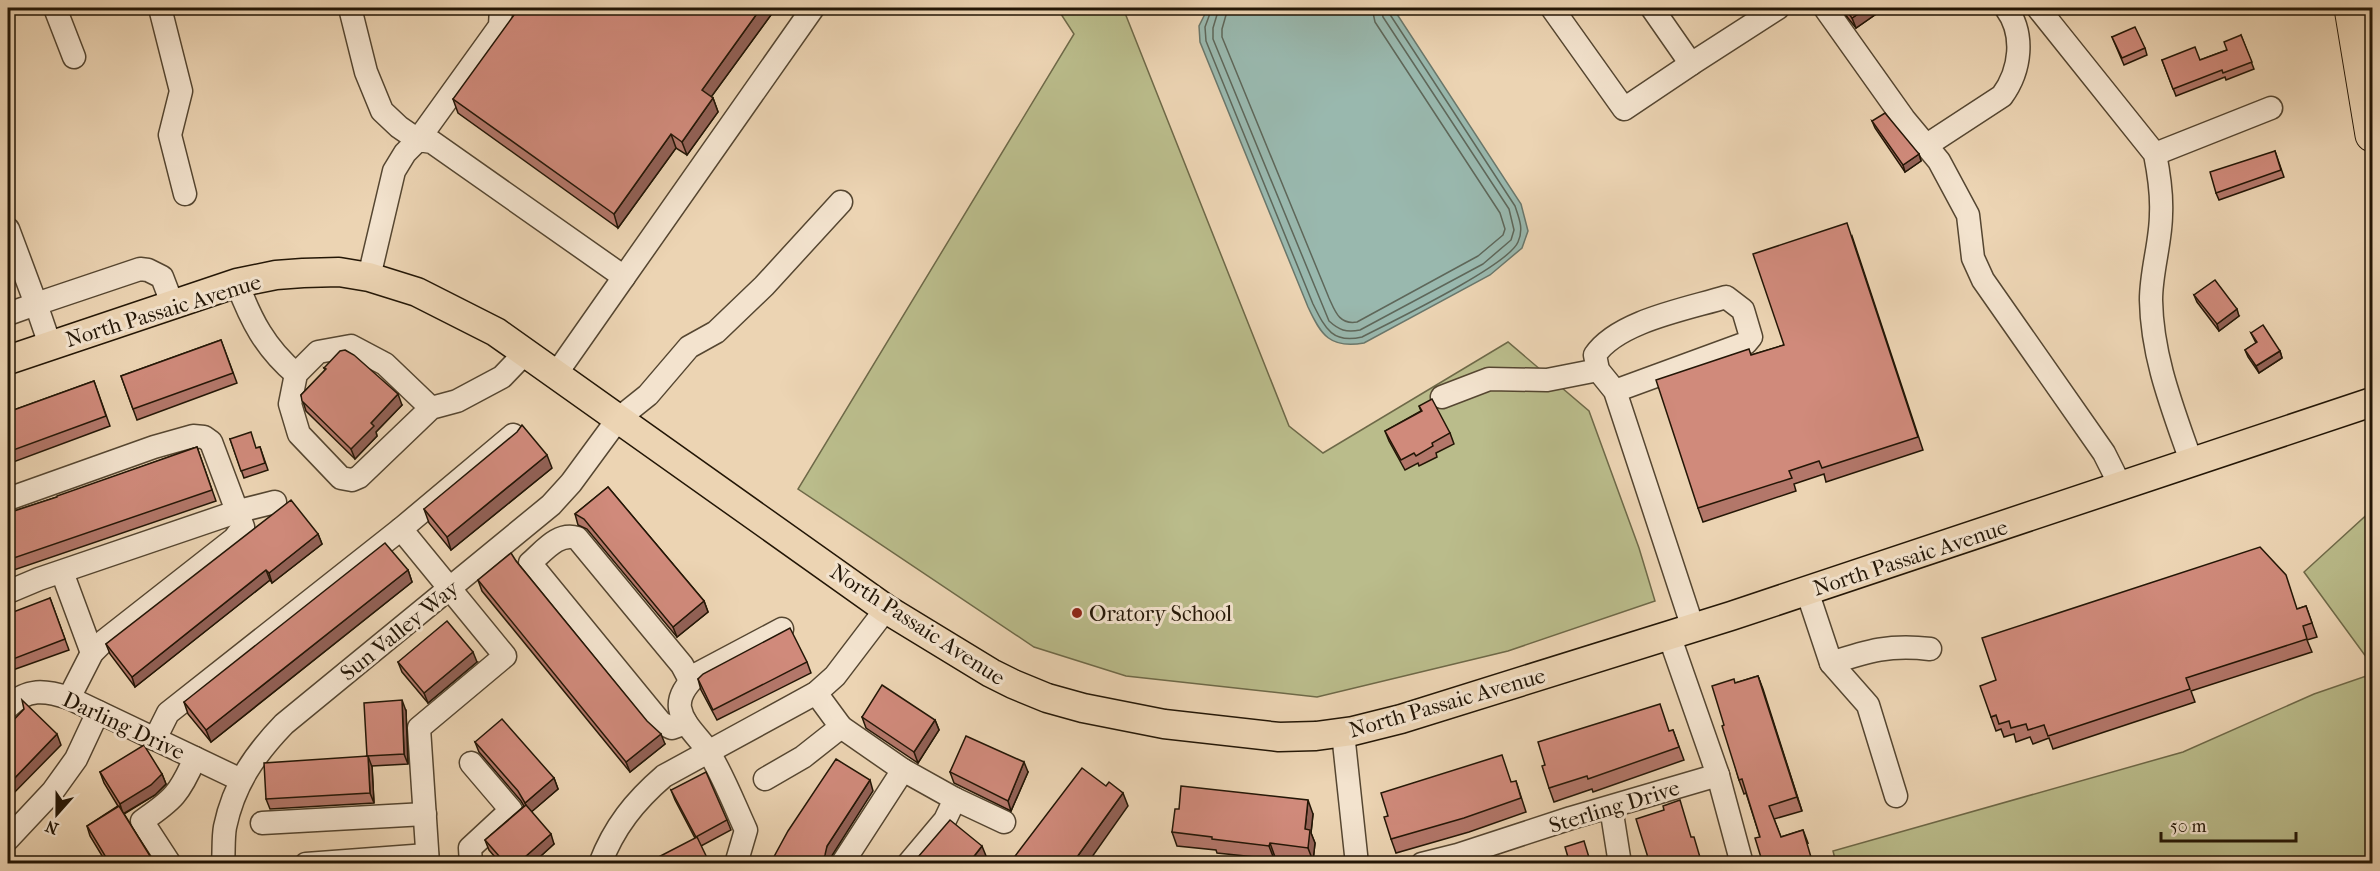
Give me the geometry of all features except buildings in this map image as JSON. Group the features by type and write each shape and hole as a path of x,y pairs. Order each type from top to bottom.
{"highway":[{"path":"2351,8 2373,135"}],"main road":[{"name":"North Passaic Avenue","path":"8,360 237,283 276,275 303,273 339,272 369,277 417,292 495,332 886,609 991,673 1047,698 1083,708 1164,724 1279,736 1344,733 1401,719 1807,591 2373,402"}],"street":[{"path":"55,8 74,57"},
{"path":"160,8 181,91 170,135 185,194"},
{"path":"350,8 366,72 382,111 399,127 418,140 432,142 624,277"},
{"path":"369,277 394,171 500,26 501,8"},
{"path":"556,374 813,8"},
{"path":"1552,8 1624,109 1778,8"},
{"path":"1652,8 1691,64"},
{"path":"1825,8 1904,119 1939,161 1968,215 1973,258 1983,280 2104,453 2121,487"},
{"path":"1927,145 2002,96 2011,84 2019,49 2017,30 2006,8"},
{"path":"2038,8 2149,148 2159,174 2162,215 2151,297 2152,326 2161,375 2192,464"},
{"path":"2149,148 2271,108"},
{"name":"Sun Valley Way","path":"223,864 225,827 241,780 259,751 284,723 527,527 571,483 618,419 648,395 689,347 716,332 764,286 841,202"},
{"path":"8,229 50,345"},
{"path":"8,314 140,269 162,277 172,303"},
{"path":"237,283 249,314 276,357 296,374"},
{"path":"1615,391 1746,343 1751,337 1743,310 1726,297 1635,325 1602,344 1595,355 1598,370 1615,391 1742,864"},
{"path":"431,408 385,364 351,346 318,352 296,374 290,404 298,434 341,478 351,480 359,477 431,408 457,401 502,377 525,352"},
{"path":"1442,398 1489,379 1546,380 1598,370"},
{"path":"155,739 168,713 401,529 513,435"},
{"path":"8,499 154,447 193,436 204,437 211,442 243,527 234,539 104,641 92,653 69,698"},
{"path":"8,592 238,511 274,502"},
{"path":"527,527 545,550"},
{"path":"306,864 428,860 419,728 505,656 401,529"},
{"path":"686,723 672,728 661,723 530,563 560,537 569,535 577,538 682,665 690,680"},
{"path":"62,572 92,653"},
{"path":"1807,591 1831,663 1868,705 1896,796"},
{"path":"600,864 606,847 623,817 643,794 664,776 816,693 835,676 886,609"},
{"path":"736,864 746,830 708,751 686,723 680,709 681,696 690,680 699,673 782,629"},
{"path":"1831,663 1877,648 1907,646 1930,649"},
{"name":"Darling Drive","path":"8,707 15,699 30,692 48,691 69,698 241,780"},
{"path":"816,693 841,727 903,770 955,799 1005,822"},
{"path":"8,839 53,791 76,759 98,712"},
{"path":"765,779 803,757 841,727"},
{"path":"1344,733 1357,864"},
{"path":"170,864 142,821 168,804 177,794 195,758"},
{"path":"471,763 511,810 470,848 471,864"},
{"path":"842,864 903,770"},
{"name":"Sterling Drive","path":"1422,864 1718,775"},
{"path":"908,864 945,820 955,799"},
{"path":"1611,807 1620,864"},
{"path":"262,823 425,814"}],"green space":[{"path":"1057,8 1123,8 1289,426 1323,453 1508,342 1589,411 1639,548 1655,601 1508,651 1317,697 1126,676 1034,647 798,489 1074,34"},
{"path":"2372,510 2372,665 2304,572"},
{"path":"2372,674 2372,863 1836,863 1833,851 2183,752 2314,694"}],"water":[{"path":"1208,8 1393,8 1521,204 1528,231 1522,248 1490,275 1364,343 1343,344 1328,338 1317,325 1308,307 1200,42 1199,26"}],"place":[{"name":"Oratory School","path":"1077,613"}]}
